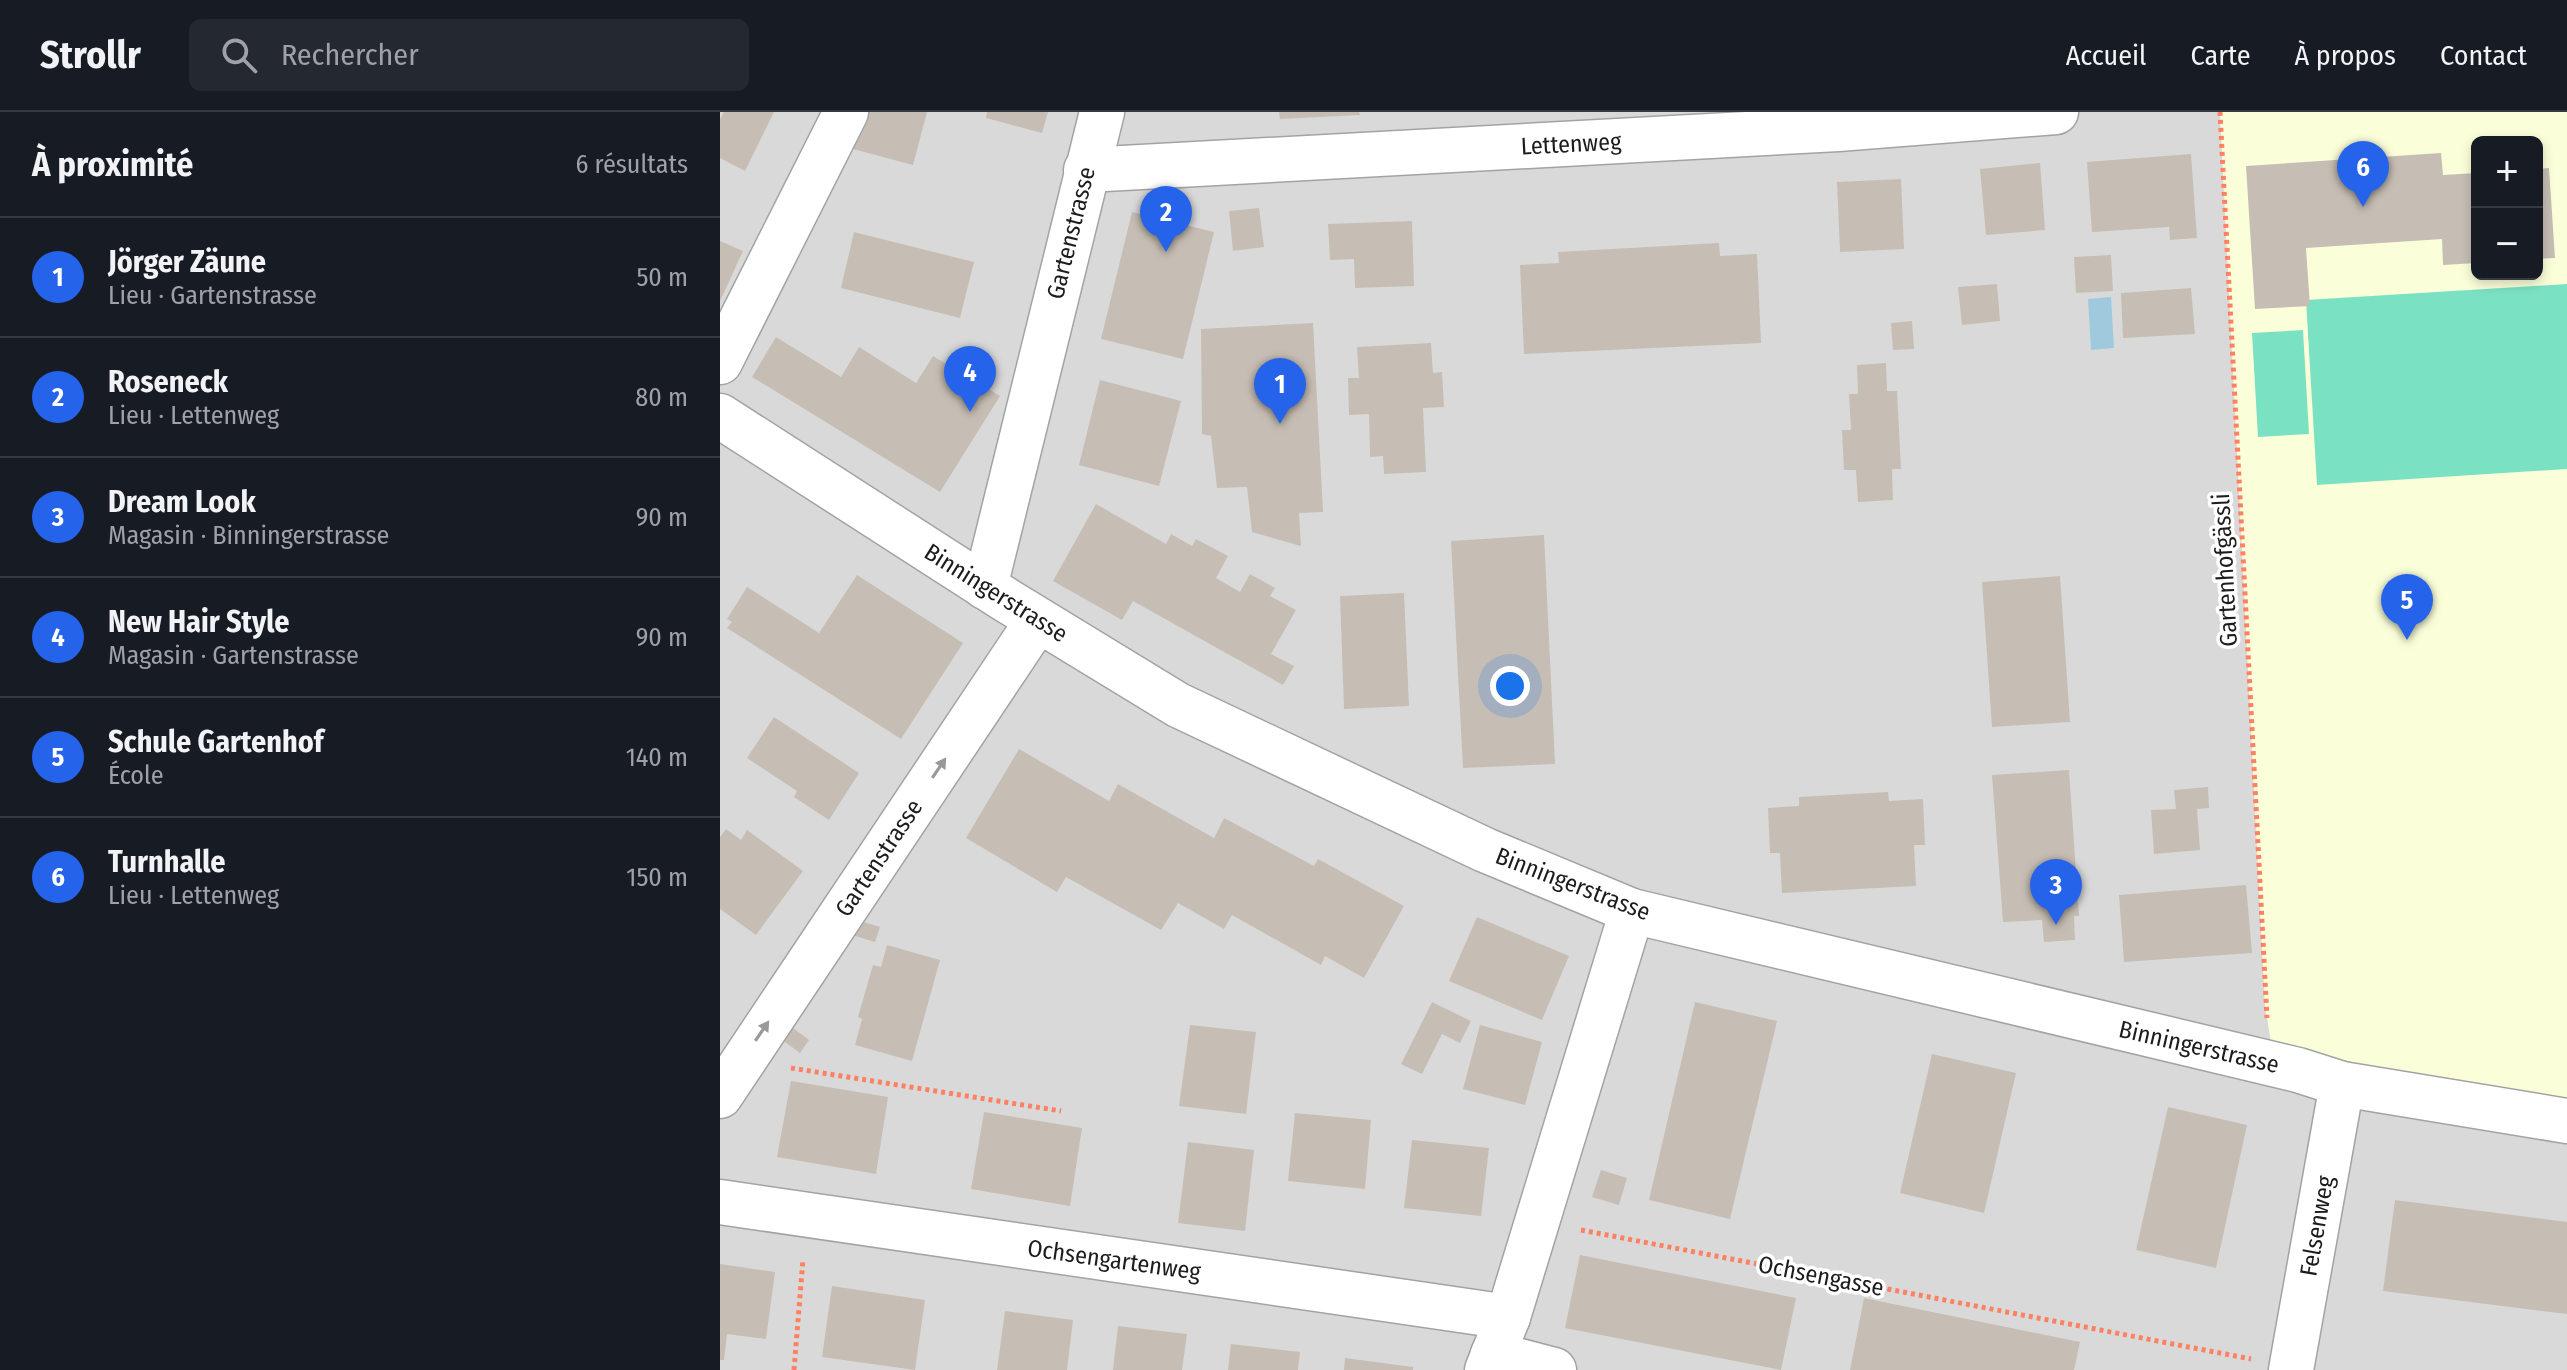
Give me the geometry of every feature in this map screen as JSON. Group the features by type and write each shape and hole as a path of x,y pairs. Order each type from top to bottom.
{"street":[{"path":"720,362 846,112"},
{"name":"Gartenstrasse","path":"985,587 1102,112"},
{"name":"Lettenweg","path":"1086,170 1822,130 2056,112"},
{"name":"Binningerstrasse","path":"720,416 985,587 1178,705 1485,850 1632,911 2298,1070 2342,1084 2567,1121"},
{"name":"Gartenstrasse","path":"731,1078 1038,620"},
{"path":"1496,1347 1632,911"},
{"name":"Felsenweg","path":"2291,1369 2342,1084"},
{"name":"Ochsengartenweg","path":"720,1202 1496,1347 1554,1370"}],"path":[{"name":"Gartenhofgässli","path":"2220,112 2265,1005 2269,1026"},
{"path":"731,1078 1061,1111"},
{"name":"Ochsengasse","path":"1537,1222 2106,1330 2291,1369"},
{"path":"794,1370 803,1255"}],"shaded area":[{"path":"720,112 2220,112 2265,1005 2269,1026 2567,1122 2567,1370 720,1370"},
{"path":"2220,112 2567,112 2567,1122 2272,1049 2265,1005"}],"green space":[{"path":"2567,284 2567,469 2317,485 2306,300"},
{"path":"2303,330 2309,434 2258,437 2252,333"}],"water":[{"path":"2111,297 2114,348 2091,350 2088,299"}],"building":[{"path":"724,112 774,112 745,171 720,158 720,119"},
{"path":"852,112 927,112 913,165 838,145"},
{"path":"987,112 1048,112 1042,133 986,118"},
{"path":"1279,112 1359,112 1360,115 1280,119"},
{"path":"2441,153 2443,175 2471,173 2471,263 2443,265 2442,239 2306,248 2310,306 2255,309 2246,166"},
{"path":"2191,154 2197,238 2170,240 2169,227 2092,232 2087,162"},
{"path":"2040,163 2045,230 1986,235 1980,169"},
{"path":"2543,168 2549,168 2555,258 2543,259"},
{"path":"1901,179 1904,249 1840,252 1837,182"},
{"path":"1259,208 1264,247 1233,251 1229,211"},
{"path":"1132,212 1214,232 1183,359 1101,339"},
{"path":"1412,221 1414,286 1355,288 1354,259 1330,260 1328,224"},
{"path":"854,232 974,262 960,318 841,288"},
{"path":"720,241 743,251 720,301"},
{"path":"1719,243 1720,256 1757,254 1761,343 1524,354 1520,265 1559,263 1558,252"},
{"path":"2111,255 2113,291 2076,293 2074,257"},
{"path":"1997,284 2000,321 1962,325 1958,287"},
{"path":"2191,288 2195,334 2123,338 2121,293"},
{"path":"1912,321 1914,349 1893,350 1891,323"},
{"path":"1313,323 1323,512 1299,513 1301,546 1252,532 1247,487 1217,488 1211,436 1202,434 1201,329"},
{"path":"776,337 841,377 859,347 916,383 933,356 1000,396 940,492 752,377"},
{"path":"1431,343 1433,373 1442,372 1444,407 1423,408 1426,472 1384,474 1383,456 1370,457 1369,414 1349,415 1348,378 1359,378 1357,347"},
{"path":"1886,363 1887,391 1897,391 1901,469 1892,469 1893,500 1858,502 1856,470 1844,470 1842,430 1851,430 1849,394 1858,394 1857,365"},
{"path":"1100,380 1181,401 1159,486 1079,465"},
{"path":"1096,504 1166,544 1171,534 1192,546 1196,539 1228,556 1216,578 1240,592 1250,574 1275,588 1270,596 1296,610 1271,654 1294,666 1283,685 1133,601 1122,620 1053,581"},
{"path":"1544,535 1555,764 1463,768 1451,541"},
{"path":"857,575 963,643 901,739 727,628 732,622 727,619 747,587 819,633"},
{"path":"2060,576 2070,722 1992,727 1982,582"},
{"path":"1404,593 1409,706 1344,709 1340,596"},
{"path":"774,717 859,773 829,820 794,797 797,791 747,758"},
{"path":"1019,749 1109,801 1118,784 1214,838 1224,818 1314,866 1318,859 1404,906 1364,978 1325,956 1321,965 1232,915 1224,929 1178,903 1161,930 1066,877 1057,892 966,838"},
{"path":"2069,770 2079,916 2074,916 2075,940 2044,942 2042,920 2003,922 1992,775"},
{"path":"2208,787 2209,808 2197,809 2200,850 2154,854 2151,810 2176,809 2174,790"},
{"path":"1888,792 1889,801 1923,799 1925,845 1914,845 1916,886 1782,893 1780,853 1770,853 1768,808 1799,806 1799,797"},
{"path":"726,829 741,840 747,830 803,871 756,935 720,909 720,837"},
{"path":"2246,885 2252,953 2124,962 2119,895"},
{"path":"1477,917 1569,956 1542,1020 1449,981"},
{"path":"857,920 880,927 875,942 852,935"},
{"path":"887,945 940,960 912,1061 855,1045 862,1019 858,1017 873,965 881,967"},
{"path":"1432,1002 1471,1021 1460,1043 1442,1034 1422,1074 1401,1064"},
{"path":"1695,1002 1777,1021 1730,1219 1649,1200"},
{"path":"784,1021 809,1040 800,1053 774,1034"},
{"path":"1190,1025 1256,1032 1246,1114 1179,1106"},
{"path":"1480,1025 1542,1042 1525,1105 1463,1089"},
{"path":"1932,1054 2016,1073 1984,1213 1900,1193"},
{"path":"791,1081 888,1097 876,1174 777,1157"},
{"path":"2168,1107 2247,1125 2216,1268 2136,1250"},
{"path":"984,1112 1082,1128 1070,1206 971,1189"},
{"path":"1295,1113 1371,1120 1365,1189 1288,1181"},
{"path":"1412,1140 1489,1148 1481,1216 1404,1208"},
{"path":"1188,1142 1254,1150 1245,1231 1178,1223"},
{"path":"1601,1170 1627,1178 1619,1205 1592,1197"},
{"path":"2395,1200 2567,1222 2567,1314 2383,1291"},
{"path":"1580,1255 1796,1298 1781,1370 1565,1328"},
{"path":"720,1264 775,1272 766,1339 727,1334 724,1360 720,1360"},
{"path":"832,1286 925,1300 915,1370 822,1357"},
{"path":"1864,1298 2080,1342 2074,1370 1850,1370"},
{"path":"1005,1311 1073,1320 1067,1370 997,1370"},
{"path":"1118,1326 1187,1334 1182,1370 1113,1370"},
{"path":"1231,1344 1300,1352 1298,1370 1228,1370"},
{"path":"1345,1358 1413,1367 1413,1370 1344,1370"}],"place":[{"name":"Turnhalle","path":"2363,207"},
{"name":"Roseneck","path":"1166,252"},
{"name":"New Hair Style","path":"970,412"},
{"name":"Jörger Zäune","path":"1280,424"},
{"name":"Schule Gartenhof","path":"2407,640"},
{"name":"Dream Look","path":"2056,925"}]}
